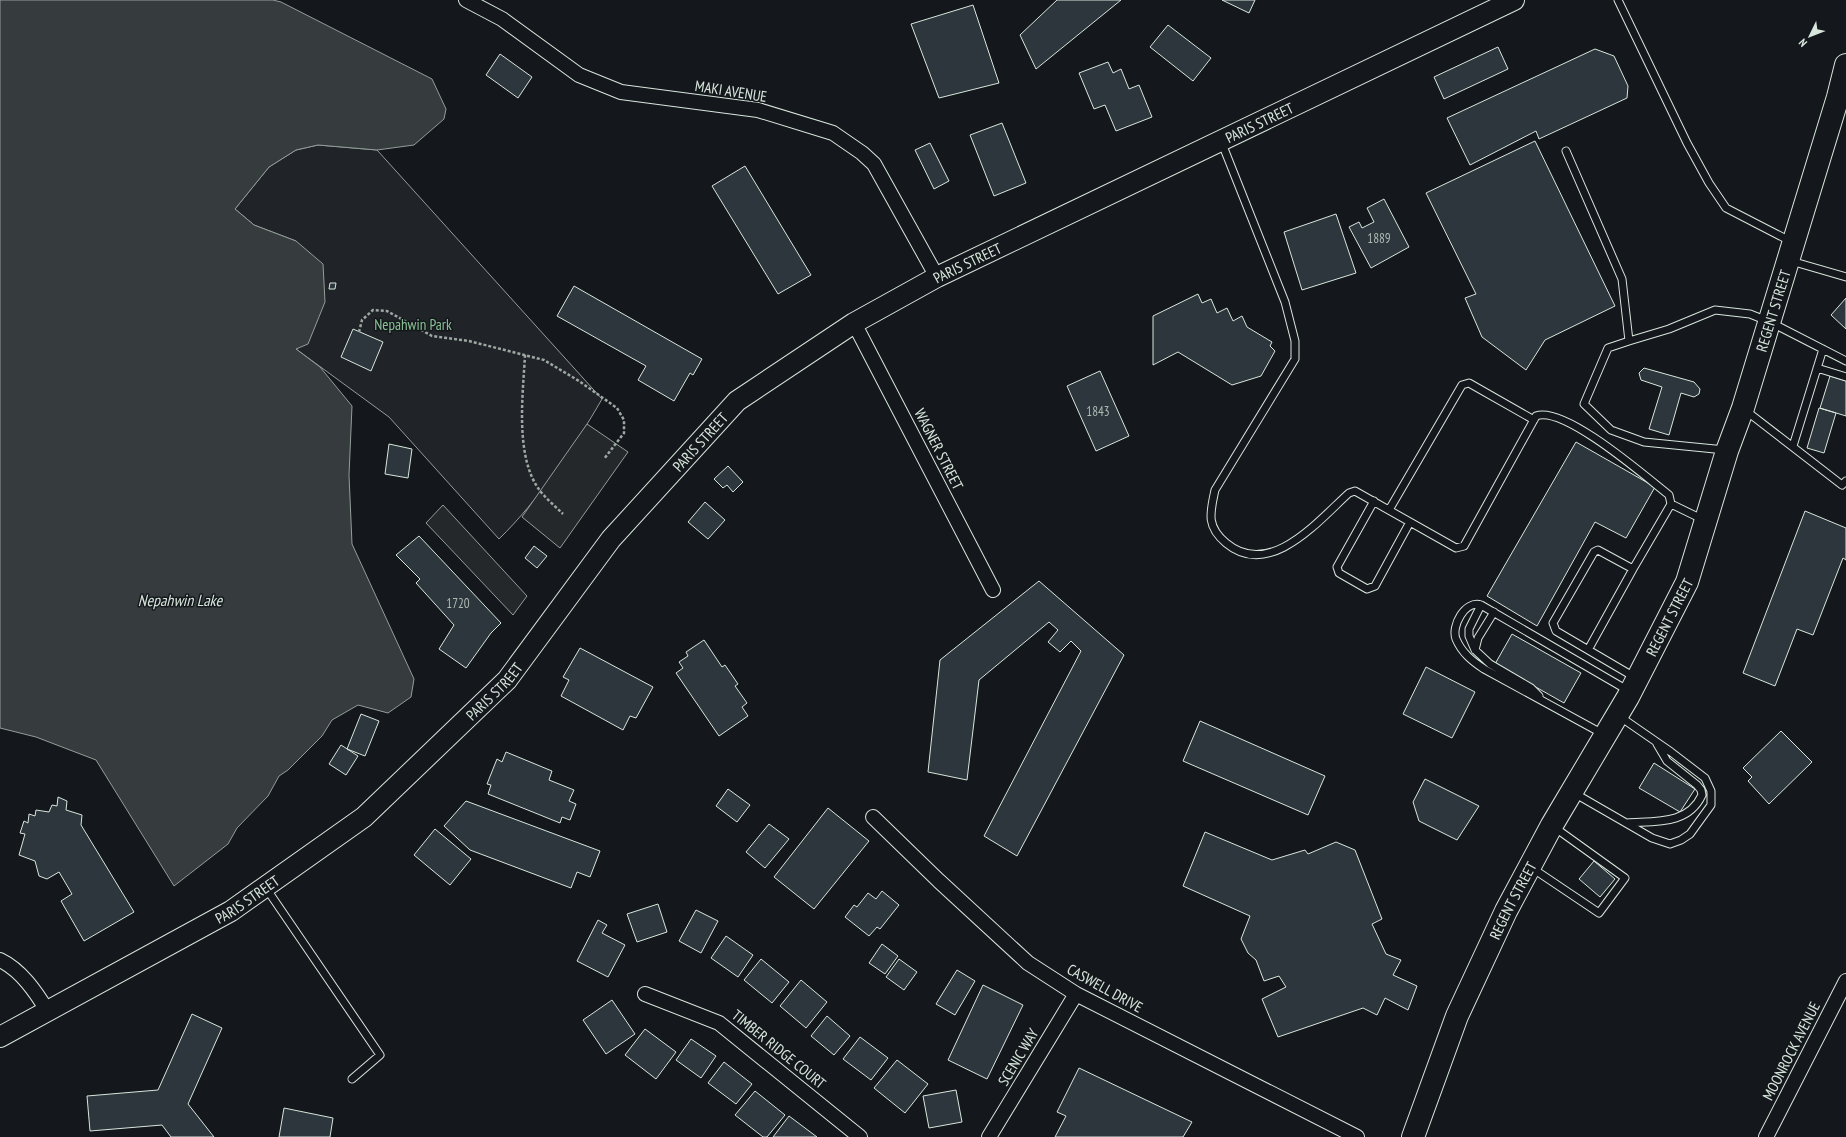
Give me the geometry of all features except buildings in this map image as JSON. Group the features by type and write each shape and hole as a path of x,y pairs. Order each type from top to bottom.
{"main road":[{"name":"PARIS STREET","path":"0,1037 231,911 364,817 507,680 611,539 737,401 854,323 937,277 1514,0"},
{"name":"REGENT STREET","path":"1413,1137 1457,1016 1506,911 1552,826 1618,715 1688,582 1727,451 1743,408 1791,251 1842,99 1846,65"}],"street":[{"name":"MAKI AVENUE","path":"466,0 502,20 579,75 621,92 758,110 832,133 862,153 874,164 937,277"},
{"name":"WAGNER STREET","path":"854,323 993,590"},
{"name":"CASWELL DRIVE","path":"873,817 939,882 1028,963 1076,994 1357,1137"},
{"path":"0,960 8,964 35,990 48,1012"},
{"name":"MOONROCK AVENUE","path":"1771,1136 1846,981"},
{"name":"TIMBER RIDGE COURT","path":"645,994 720,1023 860,1137"},
{"name":"SCENIC WAY","path":"989,1137 1076,994"}],"lane":[{"path":"1618,0 1687,143 1709,183 1726,208 1791,251 1846,277"},
{"path":"1221,141 1285,302 1296,340 1294,359 1215,490 1210,515 1213,526 1220,538 1229,545 1247,553 1259,555 1276,552 1291,544 1349,492 1355,491 1456,548 1464,546 1534,420 1540,415 1557,416 1605,444 1669,495 1671,504 1588,650"},
{"path":"1566,151 1622,279 1629,341"},
{"path":"1727,451 1644,442 1611,430 1584,404 1608,348 1669,329 1716,310 1750,314 1770,322 1846,361"},
{"path":"1793,446 1823,349"},
{"path":"1817,368 1846,377"},
{"path":"1389,510 1462,385 1469,383 1534,420"},
{"path":"1743,408 1842,485 1846,481"},
{"path":"1374,501 1337,567 1339,573 1366,589 1375,586 1410,522"},
{"path":"1671,504 1706,521"},
{"path":"1633,569 1598,550 1594,552 1553,623 1556,631 1588,650 1634,686"},
{"path":"1606,735 1484,669 1471,660 1461,649 1455,637 1458,620 1466,607 1476,603 1482,604 1494,612 1634,686"},
{"path":"1482,604 1469,629 1469,636 1475,650 1490,664 1531,688 1545,702"},
{"path":"1475,650 1478,638 1494,612"},
{"path":"1572,792 1660,842 1670,844 1681,840 1690,834 1711,805 1711,791 1705,778 1656,741 1618,715"},
{"path":"1627,824 1681,817 1691,812 1702,795 1701,790 1667,761 1656,741"},
{"path":"1530,867 1599,913 1625,878 1552,826"},
{"path":"265,886 380,1055 352,1079"}],"path":[{"path":"359,332 362,320 373,310 387,311 432,336 468,341 525,355 550,364 579,381 617,408 624,420 624,433 604,460"},
{"path":"525,355 524,441 528,469 538,488 564,514"}],"green space":[{"name":"Nepahwin Park","path":"318,145 377,150 602,399 568,454 542,490 514,524 499,539 389,417 296,349 296,241 254,225 235,209 269,167 296,150"}],"shaded area":[{"path":"587,424 628,452 560,548 522,517"},
{"path":"443,505 527,596 513,615 426,523"}],"water":[{"name":"Nepahwin Lake","path":"0,0 273,0 281,2 432,79 446,109 444,119 414,145 377,150 318,145 296,150 269,167 235,209 254,225 296,241 323,264 325,302 308,344 296,349 320,367 352,406 349,475 352,544 414,679 411,697 388,713 358,705 332,720 322,736 288,770 279,776 268,796 237,828 228,844 174,886 96,760 36,737 0,728"}]}
